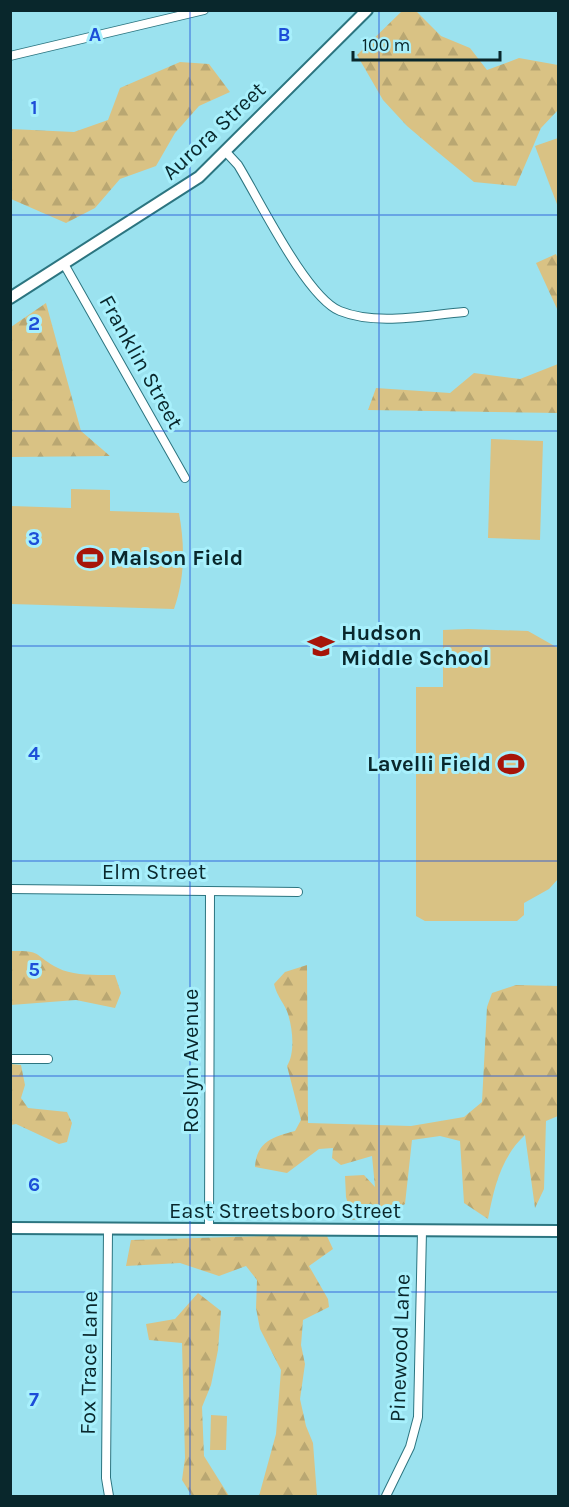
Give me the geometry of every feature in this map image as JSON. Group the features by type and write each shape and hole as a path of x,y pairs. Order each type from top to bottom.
{"main road":[{"name":"Aurora Street","path":"10,298 199,177 367,10"},
{"name":"East Streetsboro Street","path":"10,1228 558,1231"}],"street":[{"path":"10,56 204,10"},
{"path":"226,152 238,165 305,276 328,304 342,312 367,317 402,317 464,312"},
{"name":"Franklin Street","path":"64,264 185,478"},
{"name":"Elm Street","path":"10,889 298,892"},
{"name":"Roslyn Avenue","path":"208,1230 210,892"},
{"path":"10,1059 48,1059"},
{"name":"Fox Trace Lane","path":"108,1230 106,1478 110,1497"},
{"name":"Pinewood Lane","path":"386,1497 410,1448 418,1417 422,1231"}],"green space":[{"path":"402,11 416,11 441,36 470,48 487,70 519,58 558,65 558,110 541,128 516,186 474,182 407,126 383,100 357,55"},
{"path":"180,62 209,64 230,92 199,106 175,133 156,166 120,179 95,208 66,223 11,199 11,129 74,132 108,120 120,88"},
{"path":"558,138 558,207 535,146"},
{"path":"556,254 558,259 558,311 536,263"},
{"path":"46,303 81,431 110,456 11,457 11,327"},
{"path":"558,364 558,413 368,410 376,388 450,393 474,373 520,379"},
{"path":"491,439 543,441 540,540 488,538"},
{"name":"Malson Field","path":"71,489 110,490 110,511 179,513 183,562 174,609 11,604 11,506 71,508"},
{"path":"443,630 528,631 558,648 558,879 549,889 524,903 524,915 517,921 425,921 416,916 416,687 443,687"},
{"path":"11,951 37,954 64,971 86,975 115,975 121,993 115,1008 76,1000 11,1005"},
{"path":"307,965 308,1123 411,1126 464,1117 482,1102 487,1007 492,993 516,985 558,986 558,1116 546,1121 544,1189 535,1208 525,1135 504,1163 488,1219 464,1203 460,1141 440,1136 412,1140 405,1204 386,1215 352,1220 346,1197 345,1176 364,1175 375,1187 372,1156 341,1165 332,1158 333,1148 319,1149 287,1173 255,1167 256,1158 263,1146 273,1138 295,1131 301,1120 287,1066 292,1048 291,1027 287,1010 274,984 285,972"},
{"path":"11,1064 21,1065 25,1085 21,1098 28,1108 67,1112 72,1123 67,1142 59,1144 16,1124 11,1125"},
{"path":"326,1234 333,1249 309,1266 328,1299 329,1307 303,1320 301,1345 305,1364 300,1399 306,1426 313,1443 317,1496 259,1496 276,1434 281,1370 260,1329 256,1308 257,1280 246,1266 219,1276 180,1263 126,1266 131,1240"},
{"path":"198,1293 221,1311 218,1350 211,1385 202,1407 204,1456 229,1496 192,1496 182,1480 185,1458 182,1343 149,1340 146,1324 175,1319"},
{"path":"211,1415 227,1416 226,1450 210,1450"}],"place":[{"name":"Malson Field","path":"90,558"},
{"name":"Hudson Middle School","path":"321,646"},
{"name":"Lavelli Field","path":"511,764"}]}
